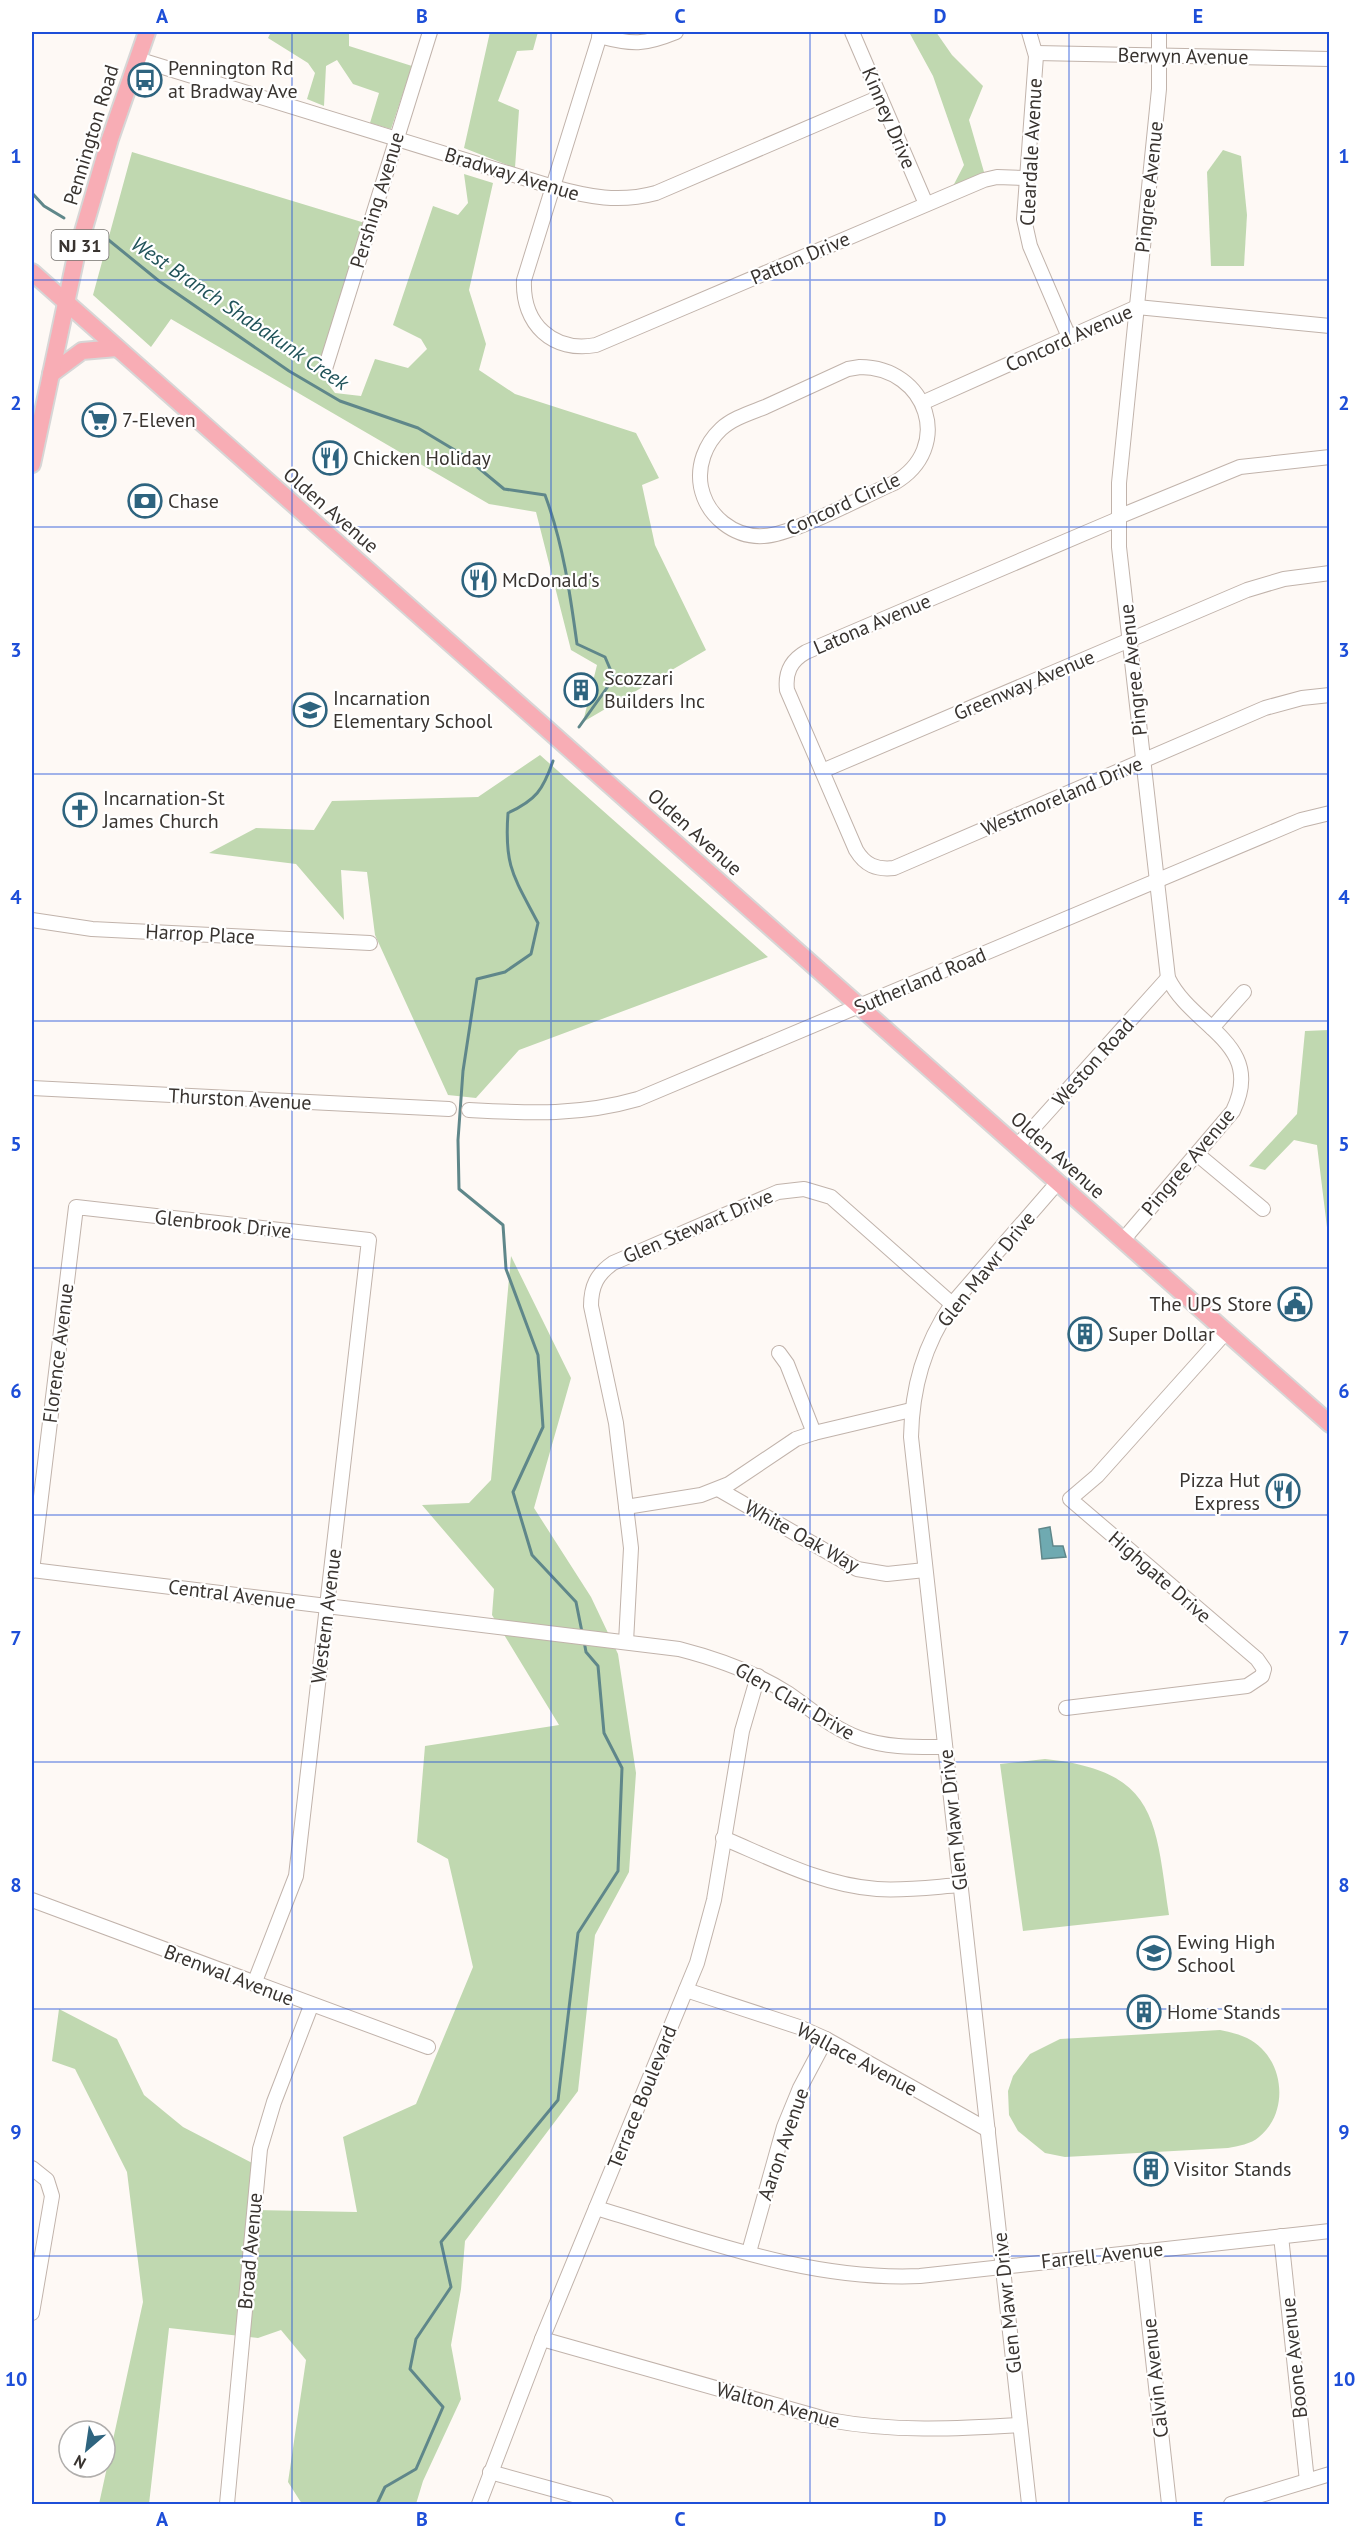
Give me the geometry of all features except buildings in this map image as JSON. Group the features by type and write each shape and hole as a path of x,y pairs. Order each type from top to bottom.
{"main road":[{"name":"Pennington Road","path":"32,464 34,435 51,374 92,197 147,32"},
{"name":"Olden Avenue","path":"32,272 1329,1424"},
{"path":"51,374 82,351 117,348"}],"street":[{"name":"Pershing Avenue","path":"325,369 430,32"},
{"path":"553,187 600,34 638,44 676,32"},
{"name":"Kinney Drive","path":"852,32 926,204"},
{"name":"Cleardale Avenue","path":"1029,32 1036,53 1026,178 1026,233 1069,337"},
{"name":"Pingree Avenue","path":"1123,1240 1233,1111 1241,1087 1239,1063 1235,1053 1182,1001 1168,978 1129,640 1118,518 1160,56 1159,32"},
{"name":"Berwyn Avenue","path":"1036,53 1329,59"},
{"name":"Bradway Avenue","path":"137,59 553,187 603,199 639,198 656,193 880,97"},
{"name":"Patton Drive","path":"553,187 524,280 524,293 530,316 543,333 562,344 576,347 604,342 984,180 997,177 1026,178"},
{"name":"Concord Avenue","path":"922,403 1137,307 1329,326"},
{"name":"Concord Circle","path":"872,367 895,374 915,390 922,403 928,427 923,451 909,472 884,488 779,534 764,536 741,533 730,528 711,510 705,499 700,473 702,460 709,443 723,428 848,369 872,367"},
{"name":"Latona Avenue","path":"863,860 855,850 787,690 788,672 799,656 1240,467 1329,457"},
{"name":"Greenway Avenue","path":"822,771 1263,584 1329,573"},
{"name":"Westmoreland Drive","path":"863,860 876,867 894,868 1265,708 1302,698 1329,695"},
{"name":"Sutherland Road","path":"469,1110 558,1114 587,1112 628,1102 860,1007 1301,820 1329,813"},
{"name":"Harrop Place","path":"32,920 92,929 370,943"},
{"name":"Weston Road","path":"1017,1146 1168,978"},
{"path":"1212,1028 1244,992"},
{"name":"Thurston Avenue","path":"32,1088 448,1109"},
{"path":"1197,1154 1263,1209"},
{"name":"Glen Mawr Drive","path":"1029,2505 925,1570 911,1437 911,1410 922,1361 940,1322 952,1304 1058,1182"},
{"name":"Glen Stewart Drive","path":"626,1642 632,1570 609,1381 591,1306 591,1296 597,1277 613,1263 778,1192 804,1189 824,1194 841,1204 952,1304"},
{"name":"Glenbrook Drive","path":"76,1207 369,1240"},
{"name":"Florence Avenue","path":"32,1570 76,1207"},
{"name":"Western Avenue","path":"254,1984 296,1876 369,1240"},
{"name":"Highgate Drive","path":"1066,1708 1247,1686 1262,1676 1264,1669 1257,1659 1070,1499 1097,1476 1225,1333"},
{"path":"778,1353 787,1364 814,1432"},
{"path":"626,1507 680,1500 718,1489 745,1474 779,1448 814,1432 911,1410"},
{"name":"White Oak Way","path":"718,1489 857,1569 887,1574 925,1570"},
{"name":"Central Avenue","path":"32,1570 581,1636"},
{"name":"Glen Clair Drive","path":"581,1636 679,1649 709,1657 758,1676 825,1721 860,1738 898,1747 945,1747"},
{"name":"Terrace Boulevard","path":"479,2505 542,2339 686,1990 707,1929 742,1731 758,1676"},
{"path":"723,1838 807,1873 851,1886 897,1890 960,1885"},
{"name":"Brenwal Avenue","path":"32,1900 311,2006 428,2047"},
{"name":"Wallace Avenue","path":"686,1990 799,2027 826,2039 988,2130"},
{"name":"Broad Avenue","path":"227,2505 260,2149 274,2102 311,2006"},
{"name":"Aaron Avenue","path":"749,2252 784,2127 800,2088 826,2039"},
{"path":"32,2313 52,2196 47,2180 35,2170"},
{"name":"Farrell Avenue","path":"596,2208 794,2265 865,2276 920,2276 1329,2231"},
{"name":"Boone Avenue","path":"1281,2236 1307,2481"},
{"name":"Calvin Avenue","path":"1141,2251 1169,2505"},
{"name":"Walton Avenue","path":"542,2339 829,2420 858,2426 927,2431 1020,2425"},
{"path":"490,2472 606,2505"},
{"path":"1231,2505 1329,2474"}],"green space":[{"path":"271,32 349,32 349,46 412,66 391,129 370,123 379,93 353,84 337,60 326,66 324,106 307,99 315,73 308,63 268,38"},
{"path":"490,32 538,32 533,50 517,51 498,101 519,110 515,168 464,148"},
{"path":"909,32 936,32 952,55 983,86 969,120 984,172 952,188 964,165 933,76"},
{"path":"1223,150 1241,156 1247,215 1244,266 1211,266 1207,172"},
{"path":"132,152 365,223 317,369 335,393 361,396 375,359 408,368 427,349 421,339 393,325 433,206 458,215 468,203 464,174 493,183 469,290 486,344 479,370 515,394 636,433 659,478 642,485 655,545 706,650 583,722 597,665 571,650 536,512 489,504 171,319 151,347 93,295"},
{"path":"540,755 768,957 519,1050 476,1098 448,1095 375,935 367,872 341,870 344,920 296,864 209,853 256,828 314,830 332,801 478,797"},
{"path":"1330,1030 1329,1244 1317,1145 1294,1140 1265,1170 1249,1166 1297,1114 1305,1031"},
{"path":"511,1256 571,1378 534,1508 591,1597 618,1654 636,1773 629,1872 595,1935 578,2091 465,2241 461,2289 451,2345 461,2399 423,2481 416,2504 302,2504 288,2482 306,2360 281,2330 258,2338 169,2328 149,2504 99,2504 104,2479 117,2479 117,2421 143,2302 127,2172 75,2069 52,2061 59,2009 117,2039 144,2095 183,2127 258,2166 249,2210 357,2212 343,2137 416,2104 473,1967 448,1859 417,1842 425,1746 559,1725 492,1615 494,1589 422,1505 469,1503 491,1480"},
{"path":"1045,1759 1082,1765 1110,1775 1130,1789 1144,1806 1160,1852 1169,1915 1023,1931 1000,1764"},
{"path":"1220,2030 1244,2037 1259,2046 1269,2057 1279,2084 1276,2113 1269,2126 1259,2137 1248,2143 1228,2148 1065,2157 1045,2153 1018,2131 1009,2115 1008,2091 1013,2076 1030,2054 1060,2039"}],"water":[{"path":"1050,1527 1053,1546 1063,1546 1066,1557 1042,1559 1039,1529"}],"waterway":[{"name":"West Branch Shabakunk Creek","path":"32,193 44,206 64,218"},
{"name":"West Branch Shabakunk Creek","path":"100,233 159,281 289,371 340,401 418,428 463,455 504,489 545,495 569,587 577,644 605,657 614,678 579,727"},
{"name":"West Branch Shabakunk Creek","path":"553,761 546,780 537,793 508,813 508,846 512,871 538,923 531,954 505,972 477,979 463,1071 458,1140 459,1189 503,1225 506,1269 538,1355 543,1427 513,1492 532,1555 576,1602 582,1632"},
{"name":"West Branch Shabakunk Creek","path":"377,2504 385,2487 416,2469 443,2407 410,2369 416,2339 451,2287 441,2242 558,2100 578,1933 618,1871 622,1768 604,1733 598,1666 586,1652 584,1641"}],"place":[{"name":"Pennington Rd at Bradway Ave","path":"145,80"},
{"name":"7-Eleven","path":"99,420"},
{"name":"Chicken Holiday","path":"330,458"},
{"name":"Chase","path":"145,501"},
{"name":"McDonald's","path":"479,580"},
{"name":"Scozzari Builders Inc","path":"581,690"},
{"name":"Incarnation Elementary School","path":"310,710"},
{"name":"Incarnation-St James Church","path":"80,810"},
{"name":"The UPS Store","path":"1295,1304"},
{"name":"Super Dollar","path":"1085,1334"},
{"name":"Pizza Hut Express","path":"1283,1491"},
{"name":"Ewing High School","path":"1154,1953"},
{"name":"Home Stands","path":"1144,2012"},
{"name":"Visitor Stands","path":"1151,2169"}]}
